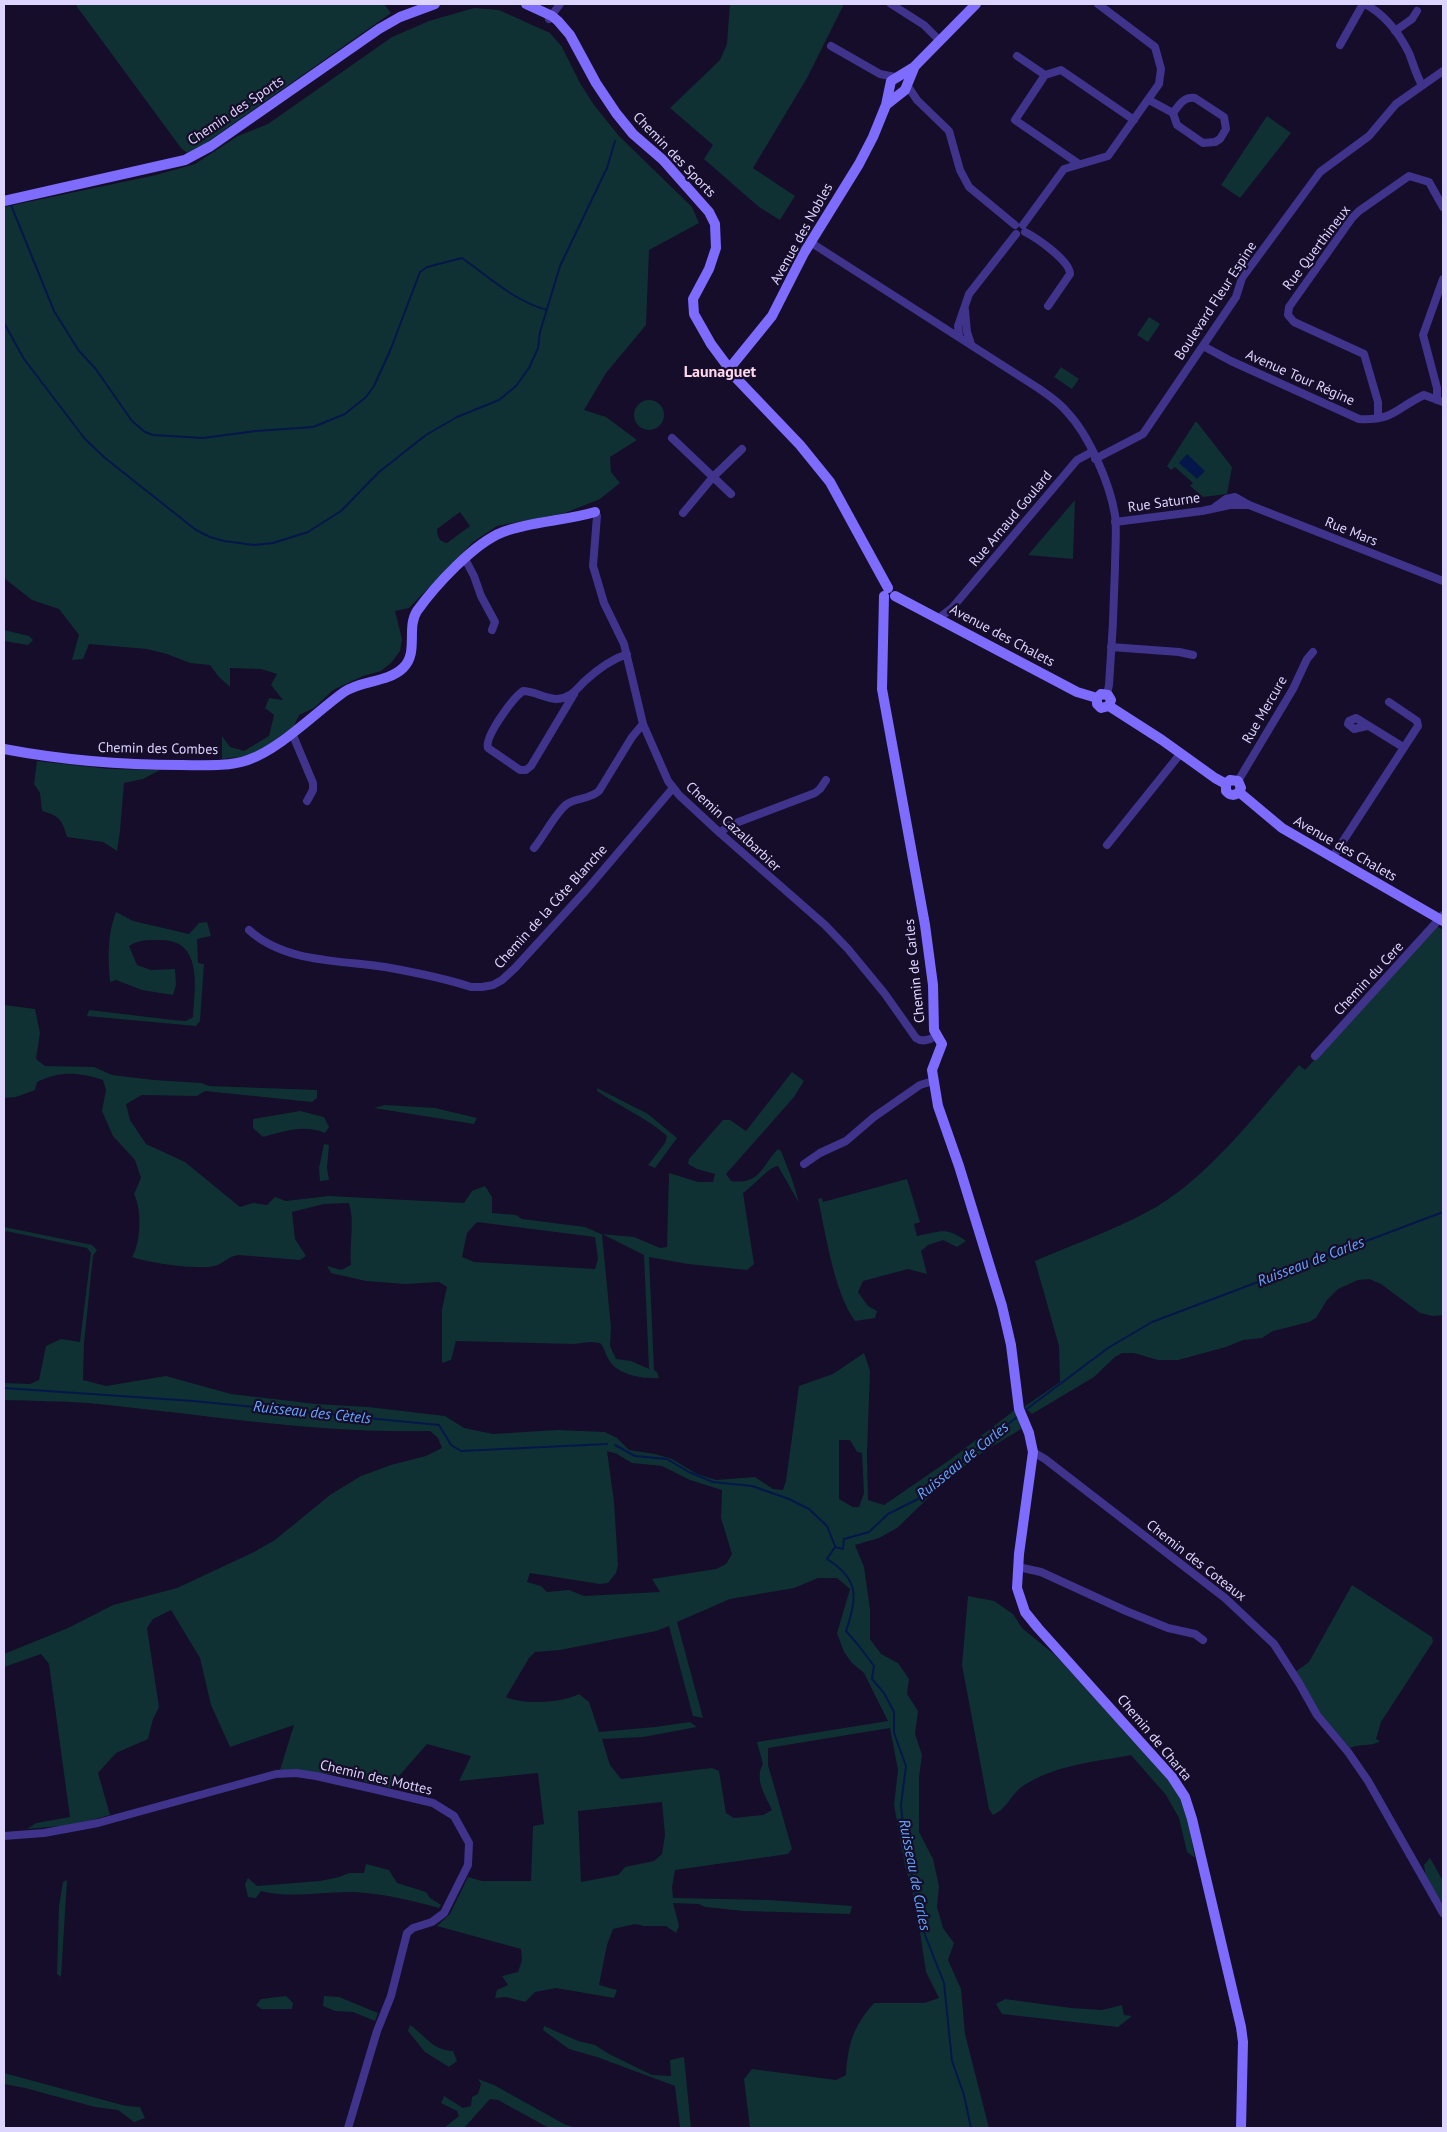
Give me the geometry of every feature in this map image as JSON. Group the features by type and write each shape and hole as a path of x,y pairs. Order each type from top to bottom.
{"street":[{"name":"Chemin des Sports","path":"4,202 186,160 211,146 379,29 400,16 435,4"},
{"name":"Chemin des Sports","path":"517,4 551,17"},
{"name":"Chemin des Sports","path":"526,4 551,17 574,45 616,113 632,134 663,160 709,212 715,224 716,248 709,269 693,299 692,307 702,330 730,369"},
{"path":"551,17 560,4"},
{"path":"891,4 924,25 940,41"},
{"path":"898,85 976,4"},
{"path":"959,336 958,326 969,294 1016,234 1014,230 1021,227 1064,169 1108,156 1149,100 1161,77 1158,53 1150,42 1098,4"},
{"path":"1340,45 1364,4 1375,9 1395,31 1408,51 1422,85"},
{"path":"1395,31 1412,19 1417,11"},
{"path":"831,46 898,85 917,100 949,131 960,170 969,187 1064,261 1070,274 1048,306"},
{"path":"1017,56 1045,75"},
{"path":"1079,164 1015,120 1045,75 1060,70 1134,120"},
{"name":"Boulevard Fleur Espine","path":"1094,455 1143,434 1236,298 1242,278 1315,178 1362,142 1396,104 1443,71"},
{"name":"Avenue des Nobles","path":"730,369 772,316 810,242 859,164 886,105 898,85"},
{"path":"1149,100 1172,113 1177,125 1203,143 1209,144 1220,139 1226,129 1224,117 1195,98 1190,97 1183,100 1172,113"},
{"name":"Rue Querthineux","path":"1378,418 1378,402 1364,354 1294,322 1288,315 1289,307 1352,218 1409,176 1429,182 1443,207"},
{"path":"810,242 959,336 1058,403 1069,414 1094,455 1116,522 1111,647 1104,693"},
{"path":"1440,401 1423,335 1443,279"},
{"path":"965,310 967,332 971,344"},
{"name":"Avenue Tour Régine","path":"1203,346 1359,419 1392,416 1419,398 1426,396"},
{"path":"730,369 824,474 841,500 890,594"},
{"path":"1434,381 1426,396 1440,401"},
{"path":"672,438 731,494"},
{"path":"682,513 713,477 742,449"},
{"name":"Rue Arnaud Goulard","path":"944,621 952,608 1077,460 1094,455"},
{"name":"Rue Saturne","path":"1116,522 1183,514 1236,504 1244,507 1249,505"},
{"name":"Rue Mars","path":"1249,505 1443,581"},
{"name":"Chemin des Combes","path":"4,749 101,762 204,766 248,760 261,754 292,733 346,691 393,675 402,669 409,662 412,622 416,613 434,590 477,547 504,532 595,512"},
{"name":"Chemin Cazalbarbier","path":"595,512 597,516 593,566 604,603 619,632 627,654 643,724 673,788 720,833 820,920 848,949 885,994 916,1038 920,1041 926,1041 937,1035"},
{"path":"465,559 495,622 492,630"},
{"name":"Avenue des Chalets","path":"890,594 1077,692 1104,693"},
{"name":"Chemin de Carles","path":"890,594 885,624 882,689 925,926 933,985 934,1023 942,1047 934,1064 933,1081 938,1106 965,1185 1002,1306 1011,1345 1019,1409 1025,1422"},
{"path":"1111,647 1179,652 1193,655"},
{"name":"Rue Mercure","path":"1239,787 1293,689 1307,659 1313,652"},
{"path":"574,694 556,699 523,691 513,699 488,740 488,748 520,770 531,766 574,694 587,679 627,654"},
{"name":"Avenue des Chalets","path":"1104,693 1097,704 1101,708 1109,706 1181,753 1226,784 1225,789 1230,795 1235,795 1239,787 1282,828 1332,858 1442,918"},
{"path":"1332,858 1418,726 1417,721 1389,702"},
{"path":"534,848 544,837 566,804 574,800 592,797 599,791 632,737 643,724"},
{"path":"1367,726 1403,748"},
{"path":"292,733 313,783 313,790 307,801"},
{"path":"1107,845 1181,753"},
{"path":"720,833 728,826 815,793 826,780"},
{"name":"Chemin de la Côte Blanche","path":"249,930 256,937 286,951 322,961 385,967 472,987 493,985 502,980 531,951 588,888 673,788"},
{"name":"Chemin du Cere","path":"1315,1056 1442,918"},
{"path":"804,1164 820,1153 846,1141 874,1116 920,1085 933,1081"},
{"name":"Chemin de Charta","path":"1025,1422 1033,1452 1018,1567 1018,1592 1025,1612 1172,1777 1185,1797 1192,1819 1242,2027 1241,2128"},
{"name":"Chemin des Coteaux","path":"1033,1452 1045,1459 1225,1598 1274,1644 1317,1715 1348,1752 1368,1781 1443,1913"},
{"path":"1018,1567 1041,1572 1126,1611 1168,1628 1195,1634 1203,1640"},
{"name":"Chemin des Mottes","path":"4,1836 44,1833 98,1823 276,1774 316,1776 378,1790 432,1803 454,1816 469,1843 468,1865 444,1912 432,1922 413,1928 407,1933 391,1996 376,2031 348,2128"}],"green space":[{"path":"75,4 384,4 391,13 200,147 187,153 181,148"},
{"path":"730,4 844,4 807,78 753,168 795,196 780,220 759,207 704,159 713,145 670,108 720,60 727,44"},
{"path":"474,8 499,10 550,33 562,47 580,83 594,105 619,136 692,207 699,223 649,250 646,325 606,373 584,410 606,417 637,440 610,457 611,472 620,483 600,499 565,513 497,526 473,542 409,608 395,611 402,639 400,651 391,663 381,671 363,676 333,690 314,708 299,715 294,726 268,745 247,756 222,759 222,736 230,747 244,751 269,736 274,715 265,708 269,698 283,700 271,685 277,674 261,669 230,668 230,687 210,665 190,663 147,649 89,644 83,659 72,660 79,635 59,609 32,600 4,578 4,207 156,175 195,164 238,136 268,124 392,37 429,21","holes":["460,512 470,526 447,543 439,539 437,529"]},
{"path":"1267,116 1291,133 1240,198 1221,185"},
{"path":"1149,317 1160,324 1148,342 1137,335"},
{"path":"1061,367 1079,379 1072,389 1054,377"},
{"path":"649,400 660,404 664,415 660,426 649,430 638,426 634,415 638,404"},
{"path":"1196,421 1232,467 1227,494 1203,497 1190,486 1193,483 1175,467 1171,470 1167,466"},
{"path":"1075,500 1073,559 1028,555"},
{"path":"4,630 29,636 33,640 28,645 4,641"},
{"path":"37,761 109,769 160,770 143,779 124,783 117,851 103,842 67,837 64,826 57,817 42,811 40,793 34,784"},
{"path":"116,912 133,921 189,934 199,923 207,922 211,936 197,939 198,963 204,964 200,1021 196,1026 87,1016 89,1010 186,1021 193,1017 195,993 194,968 184,948 175,942 149,940 137,942 129,946 137,965 151,970 175,969 176,985 173,995 142,990 116,980 110,982 110,938"},
{"path":"1436,926 1443,930 1443,1315 1433,1316 1420,1313 1381,1284 1369,1279 1358,1280 1338,1289 1327,1300 1316,1318 1309,1322 1273,1331 1262,1338 1243,1340 1226,1347 1178,1360 1158,1360 1134,1353 1122,1353 1115,1357 1094,1377 1032,1414 1024,1407 1060,1382 1059,1346 1035,1261 1147,1212 1189,1183 1229,1146 1299,1065 1305,1070"},
{"path":"4,1005 35,1009 40,1033 36,1059 45,1066 94,1067 112,1075 201,1083 209,1086 317,1090 317,1098 312,1102 205,1091 197,1096 142,1095 126,1104 130,1120 146,1144 185,1162 240,1207 253,1203 267,1205 275,1197 286,1201 329,1196 464,1203 472,1191 485,1186 492,1197 492,1213 516,1215 522,1219 585,1227 602,1234 634,1237 660,1248 667,1247 669,1173 698,1182 713,1182 715,1174 697,1169 688,1164 689,1159 723,1120 730,1120 746,1131 792,1072 804,1081 794,1097 726,1174 731,1181 741,1182 748,1180 759,1173 778,1149 781,1151 792,1179 799,1203 778,1166 770,1170 743,1193 754,1264 747,1270 688,1264 649,1257 654,1370 659,1378 639,1377 624,1373 609,1360 600,1343 590,1342 574,1344 456,1341 451,1360 442,1363 442,1309 447,1287 439,1282 405,1284 366,1281 331,1273 327,1266 341,1270 351,1265 352,1218 349,1203 324,1204 292,1212 295,1239 306,1256 300,1260 239,1255 214,1266 196,1267 161,1264 132,1257 139,1235 138,1208 134,1194 141,1178 135,1160 113,1136 102,1111 106,1090 103,1080 85,1075 62,1074 37,1082 35,1090 16,1097 4,1098","holes":["477,1222 595,1237 598,1259 595,1269 474,1262 462,1257 467,1233","602,1234 644,1255 649,1369 631,1361 616,1359 610,1346 611,1328"]},
{"path":"597,1088 648,1114 677,1138 655,1168 648,1165 665,1143 667,1136 650,1123 597,1091"},
{"path":"385,1105 435,1108 477,1118 474,1124 374,1108"},
{"path":"300,1111 324,1117 329,1127 325,1133 317,1130 302,1129 263,1137 253,1128 253,1119"},
{"path":"324,1144 329,1145 327,1168 329,1180 320,1181 319,1168"},
{"path":"907,1179 920,1222 914,1224 917,1236 942,1231 952,1233 966,1241 957,1247 943,1240 928,1245 921,1251 927,1274 908,1269 863,1281 858,1292 868,1306 877,1311 875,1318 855,1321 841,1295 836,1279 818,1199 822,1198 823,1202"},
{"path":"4,1227 92,1245 97,1250 93,1256 84,1343 83,1380 106,1386 166,1376 231,1394 445,1416 464,1428 493,1434 557,1430 605,1432 617,1438 629,1450 672,1459 697,1474 716,1480 755,1477 773,1489 783,1490 786,1481 799,1386 833,1374 864,1353 870,1371 867,1454 868,1500 884,1505 951,1459 1016,1409 1021,1429 983,1452 949,1478 897,1528 879,1538 855,1545 864,1567 870,1609 870,1639 881,1654 898,1663 909,1679 907,1694 918,1711 915,1734 922,1755 919,1777 919,1832 933,1859 939,1886 937,1907 943,1928 954,1943 948,1960 961,1989 965,2034 989,2128 750,2128 744,2079 752,2069 836,2080 846,2075 850,2044 856,2028 874,2003 924,2003 939,1998 926,1972 916,1905 905,1866 894,1805 898,1770 890,1728 768,1748 768,1765 792,1849 788,1854 675,1870 672,1887 673,1898 769,1900 852,1906 850,1914 744,1911 705,1907 699,1904 673,1903 679,1926 676,1933 666,1926 635,1924 613,1929 607,1945 599,1985 617,1990 614,1998 556,1988 535,1992 525,2002 506,1997 495,1998 497,1990 508,1985 502,1976 518,1972 522,1960 521,1949 437,1926 450,1914 468,1877 482,1881 531,1881 533,1826 544,1824 538,1773 459,1781 471,1756 427,1744 391,1788 337,1775 280,1770 294,1725 230,1747 211,1705 200,1658 171,1610 153,1619 147,1628 159,1707 153,1719 148,1739 116,1753 98,1773 110,1815 72,1825 27,1829 36,1823 70,1817 49,1664 41,1654 4,1667 4,1654 68,1628 113,1605 177,1588 252,1553 275,1540 330,1495 361,1476 391,1465 426,1456 442,1448 438,1438 430,1431 387,1431 301,1426 88,1403 4,1400 4,1383 30,1384 39,1380 46,1346 61,1339 80,1342 91,1253 87,1248 6,1231 4,1236","holes":["839,1440 850,1440 857,1452 862,1453 864,1493 859,1507 853,1507 839,1499","607,1451 617,1454 632,1463 662,1466 690,1480 722,1490 721,1518 732,1554 726,1564 716,1569 652,1579 660,1592 584,1596 569,1590 547,1592 541,1586 527,1582 530,1573 600,1584 608,1583 616,1573 618,1565 614,1502","818,1578 837,1578 850,1589 837,1633 844,1652 852,1663 864,1673 888,1721 757,1742 763,1764 760,1781 772,1810 763,1815 734,1818 726,1813 719,1771 712,1768 621,1779 610,1765 602,1739 643,1737 697,1727 690,1722 599,1732 589,1702 579,1694 563,1699 542,1702 513,1700 506,1697 529,1658 535,1652 560,1650 656,1631 669,1626 693,1716 703,1718 677,1622 730,1599 794,1588","662,1802 665,1835 662,1854 654,1861 625,1867 618,1875 581,1882 578,1811"]},
{"path":"1352,1585 1432,1637 1433,1642 1381,1722 1376,1739 1380,1741 1350,1748 1316,1708 1295,1672 1309,1662"},
{"path":"968,1596 994,1601 1013,1614 1022,1628 1055,1655 1174,1783 1185,1804 1195,1858 1187,1852 1179,1818 1166,1795 1131,1755 1075,1765 1048,1773 1023,1786 1002,1809 993,1815 989,1809 962,1665"},
{"path":"1430,1858 1443,1881 1443,1904 1426,1878 1424,1865"},
{"path":"366,1864 389,1870 397,1883 426,1892 430,1898 441,1905 439,1908 376,1894 355,1892 296,1895 261,1891 256,1898 248,1897 245,1884 248,1878 257,1886 320,1881 349,1873 364,1873"},
{"path":"67,1880 61,1977 57,1974 59,1906 63,1882"},
{"path":"286,1996 293,2003 292,2009 261,2009 256,2005 261,1999"},
{"path":"324,1996 339,1997 378,2013 375,2021 353,2012 335,2011 323,2006"},
{"path":"1005,1999 1071,2008 1102,2010 1122,2005 1124,2015 1132,2016 1118,2027 1002,2014 996,2004"},
{"path":"410,2025 434,2045 453,2051 457,2061 449,2067 425,2052 408,2031"},
{"path":"544,2026 578,2041 595,2045 652,2075 671,2076 670,2060 684,2057 691,2128 672,2128 680,2127 675,2086 597,2057 569,2049 543,2030"},
{"path":"4,2073 126,2106 140,2107 145,2118 134,2122 118,2110 95,2107 4,2084"},
{"path":"478,2079 494,2085 564,2124 576,2128 549,2128 498,2100 490,2099 464,2128 444,2128 459,2116 457,2111 441,2103 444,2096 463,2108 471,2106 472,2097 478,2094 481,2084"}],"shaded area":[{"path":"1187,454 1205,471 1197,479 1179,463"}],"waterway":[{"path":"4,323 24,359 85,439 105,458 196,530 224,541 254,545 273,543 308,532 341,511 379,472 426,435 457,417 499,400 516,386 529,368 538,348 540,332 560,266 607,168 615,141"},
{"path":"11,205 54,311 79,351 95,368 132,421 145,432 153,435 203,438 256,431 313,427 345,414 366,397 374,386 390,351 420,272 427,267 462,258 513,295 547,310"},
{"name":"Ruisseau de Carles","path":"1024,1411 1108,1348 1152,1322 1443,1212"},
{"name":"Ruisseau des Cètels","path":"4,1388 193,1401 439,1425 451,1445 461,1451 607,1444"},
{"name":"Ruisseau de Carles","path":"971,2128 964,2095 952,2061 944,1983 925,1935 905,1846 901,1805 906,1766 894,1733 894,1712 884,1693 872,1679 874,1666 846,1631 854,1599 850,1582 845,1574 827,1559 835,1547 843,1549 844,1539 869,1532 888,1514 918,1499 1018,1416"},
{"name":"Ruisseau des Cètels","path":"615,1445 635,1456 667,1459 689,1472 713,1482 752,1486 789,1499 809,1509 827,1526 835,1546"}],"district":[{"name":"Launaguet","path":"720,372"}]}
